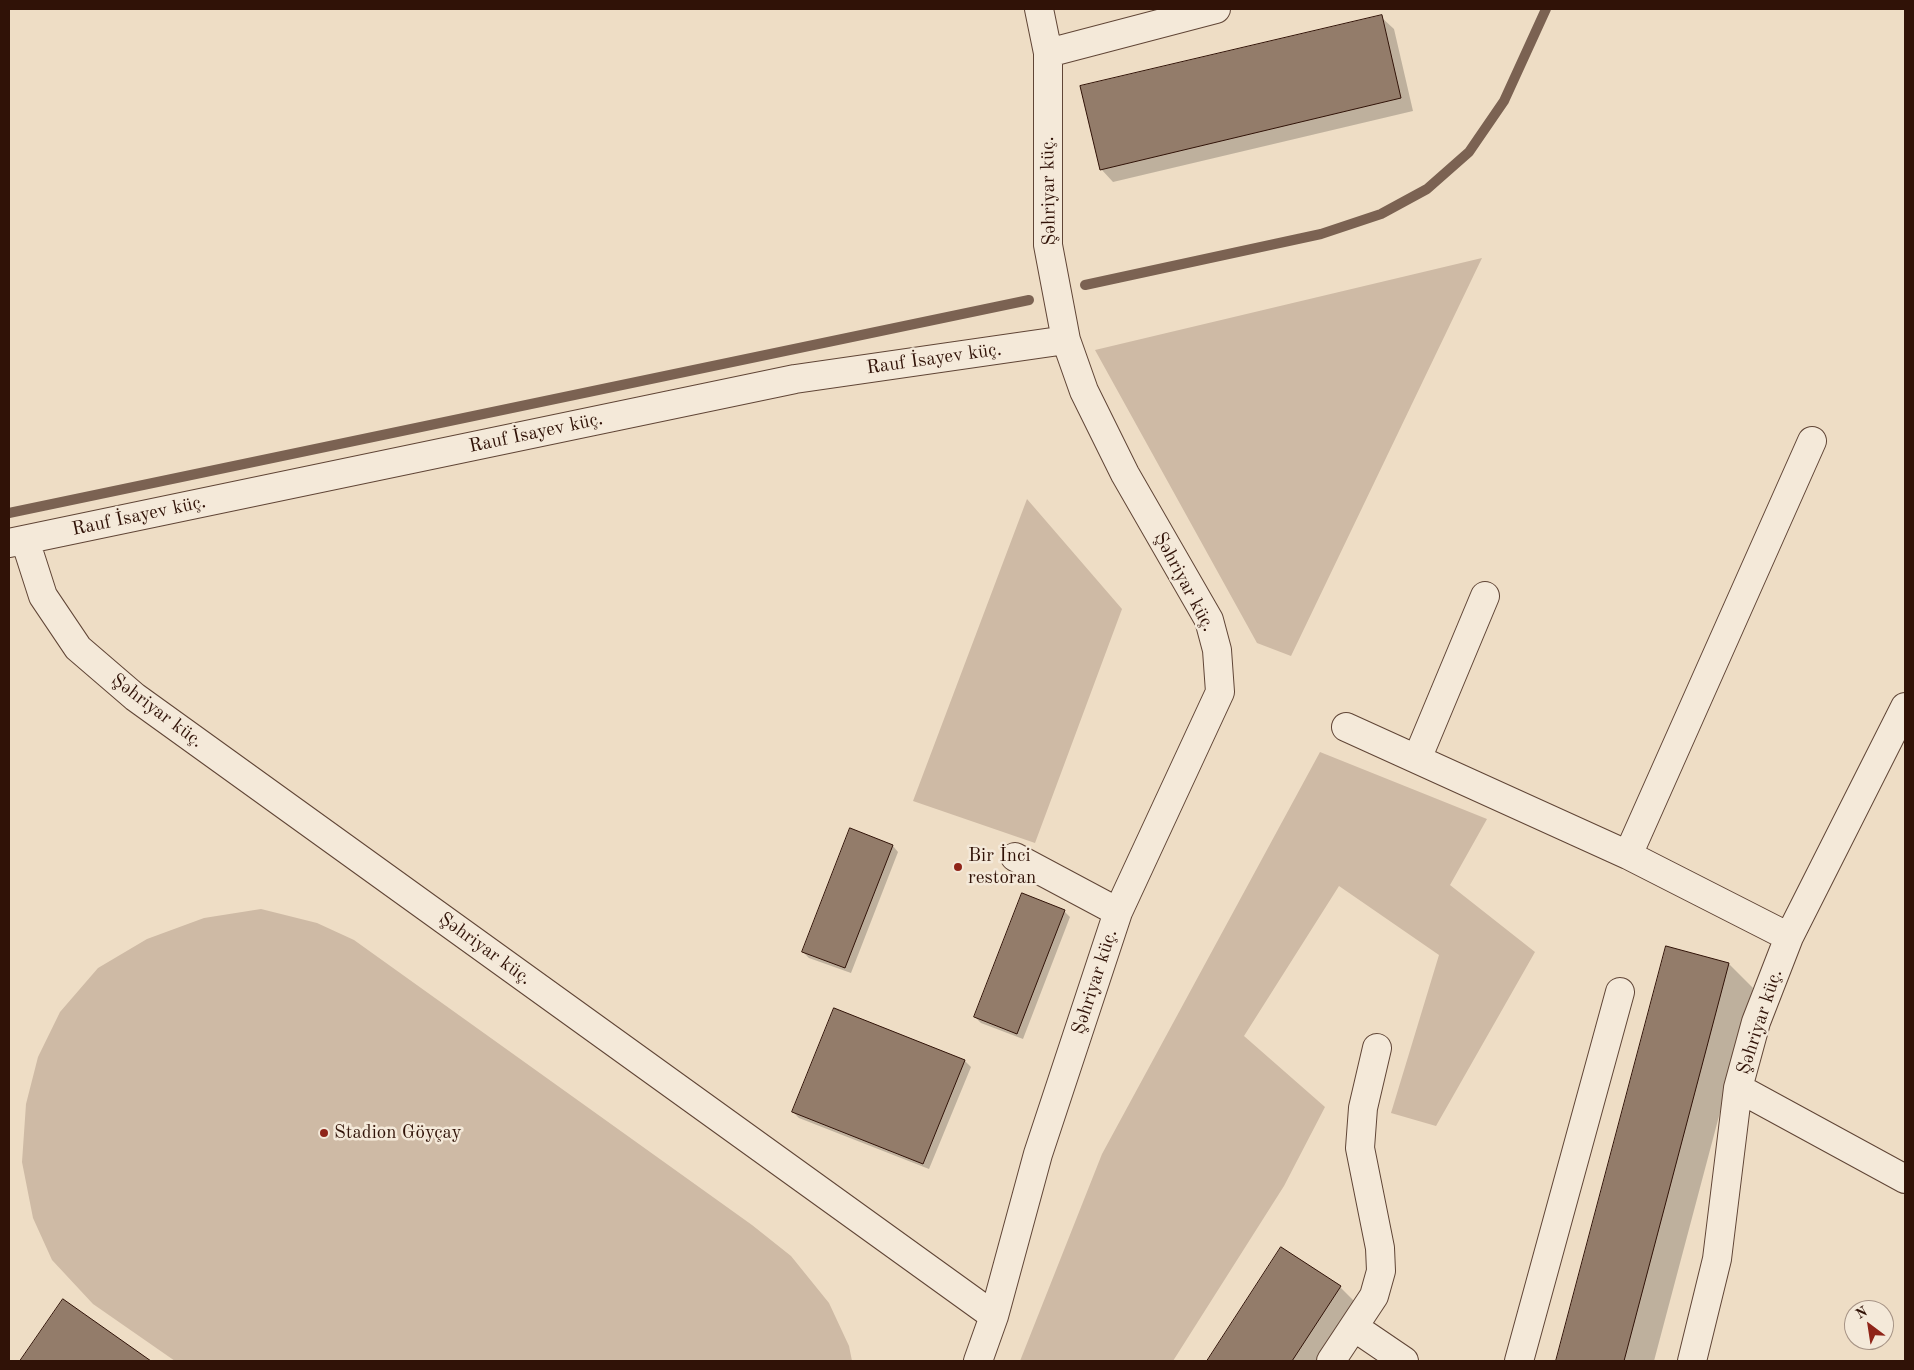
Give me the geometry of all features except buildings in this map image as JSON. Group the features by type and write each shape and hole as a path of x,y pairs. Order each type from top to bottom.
{"street":[{"name":"Şəhriyar küç.","path":"978,1361 994,1316 1038,1154 1118,912 1220,692 1218,650 1209,620 1126,474 1084,391 1066,340 1048,245 1048,53 1039,9"},
{"path":"1048,53 1216,9"},
{"name":"Rauf İsayev küç.","path":"17,542 795,380 1066,340"},
{"path":"1628,855 1812,441"},
{"name":"Şəhriyar küç.","path":"17,542 42,596 78,648 135,697 994,1316"},
{"path":"1417,759 1485,596"},
{"name":"Şəhriyar küç.","path":"1692,1361 1717,1259 1738,1088 1756,1022 1789,937 1905,707"},
{"path":"1346,727 1628,855 1789,937"},
{"path":"1015,857 1118,912"},
{"path":"1519,1361 1620,992"},
{"path":"1331,1361 1374,1296 1381,1271 1380,1248 1360,1148 1363,1108 1377,1048"},
{"path":"1738,1088 1905,1179"},
{"path":"1354,1327 1404,1361"}],"shaded area":[{"path":"1482,258 1291,656 1257,643 1095,350"},
{"path":"1027,499 1122,609 1035,843 913,801"},
{"path":"1320,752 1487,819 1450,885 1535,952 1436,1126 1391,1113 1439,955 1339,886 1244,1036 1325,1107 1284,1186 1173,1361 1020,1361 1102,1154"},
{"name":"Stadion Göyçay","path":"261,909 317,923 354,940 752,1225 791,1256 829,1303 849,1346 852,1361 175,1361 93,1304 52,1260 33,1218 22,1162 26,1104 38,1057 60,1012 98,968 147,939 204,918"}],"waterway":[{"path":"1085,285 1321,234 1381,214 1427,189 1469,152 1504,101 1546,9"},
{"path":"9,513 1029,300"}],"place":[{"name":"Bir İnci restoran","path":"958,867"},
{"name":"Stadion Göyçay","path":"324,1133"}]}
